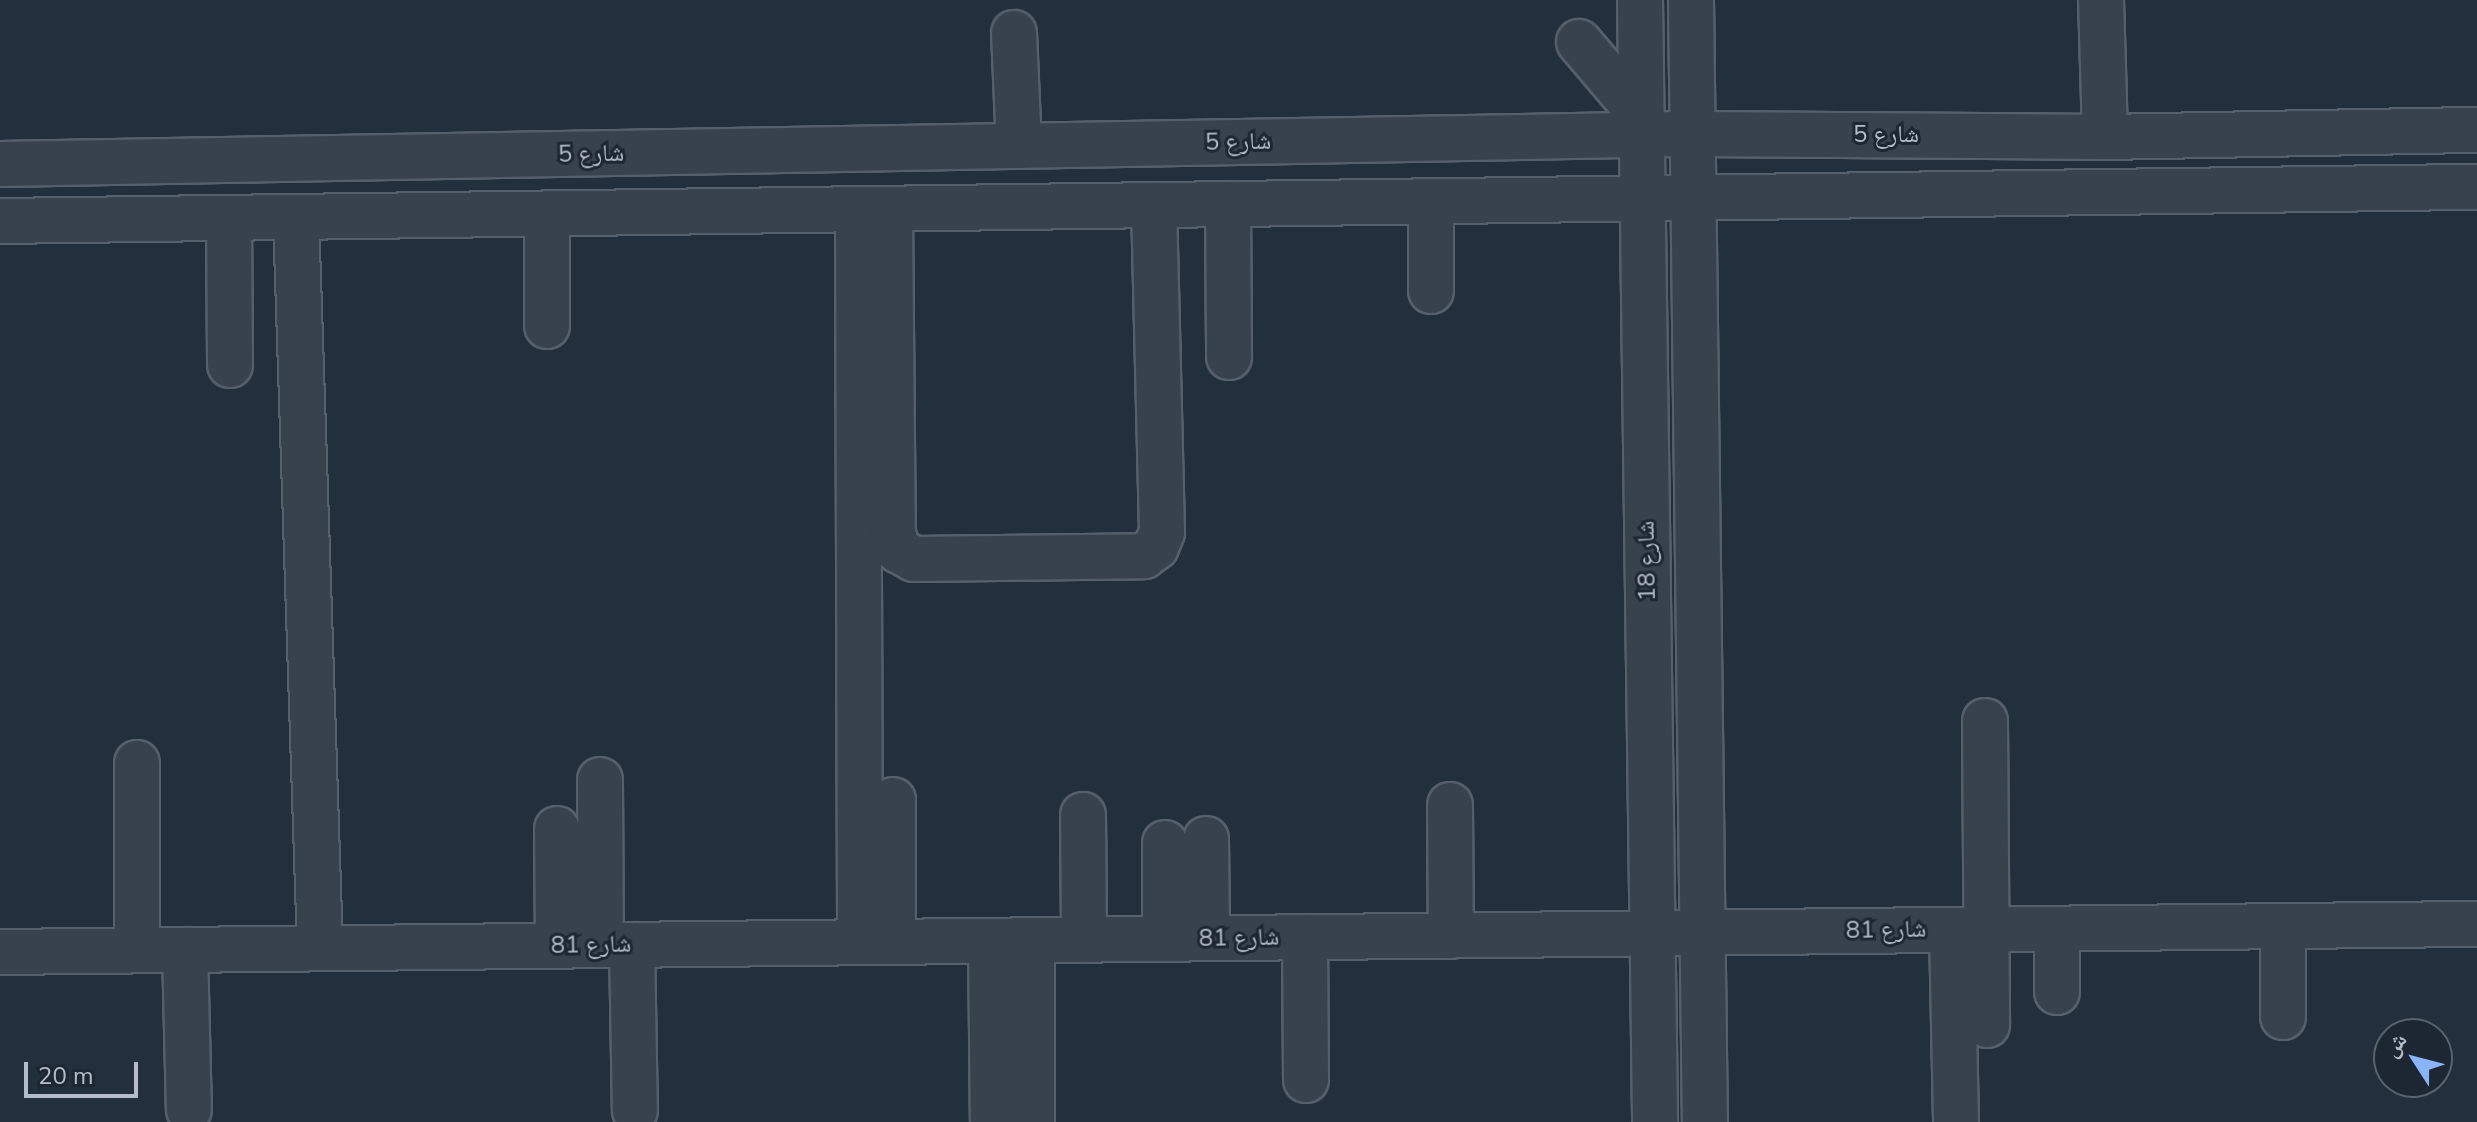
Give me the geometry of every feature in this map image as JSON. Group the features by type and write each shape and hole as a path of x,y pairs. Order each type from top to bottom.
{"street":[{"name":"شارع 18","path":"1640,0 1655,1122"},
{"path":"1691,0 1705,1122"},
{"path":"2101,0 2105,137"},
{"path":"1014,33 1019,146"},
{"path":"1579,42 1642,126"},
{"name":"شارع 5","path":"0,164 873,150 1642,126 1693,134 2105,137 2477,130"},
{"path":"873,150 877,942"},
{"path":"0,221 2477,187"},
{"path":"1431,202 1431,291"},
{"path":"1228,204 1229,357"},
{"path":"874,209 893,533 898,550 914,559 944,559 1144,556 1156,547 1162,532 1154,205"},
{"path":"562,214 562,321"},
{"path":"296,217 320,948"},
{"path":"229,218 230,365"},
{"path":"1956,1122 1985,721"},
{"path":"137,763 137,950"},
{"path":"600,780 635,1111"},
{"path":"877,942 893,800"},
{"path":"1450,805 1451,936"},
{"path":"1083,815 1084,940"},
{"path":"557,829 558,946"},
{"path":"1186,841 1186,939"},
{"name":"شارع 81","path":"0,952 2477,924"},
{"path":"2283,926 2283,1017"},
{"path":"2057,929 2057,992"},
{"path":"1969,930 1987,1025"},
{"path":"1305,937 1306,1080"},
{"path":"993,1122 1011,940"},
{"path":"1011,940 1032,1122"},
{"path":"185,950 189,1110"}]}
